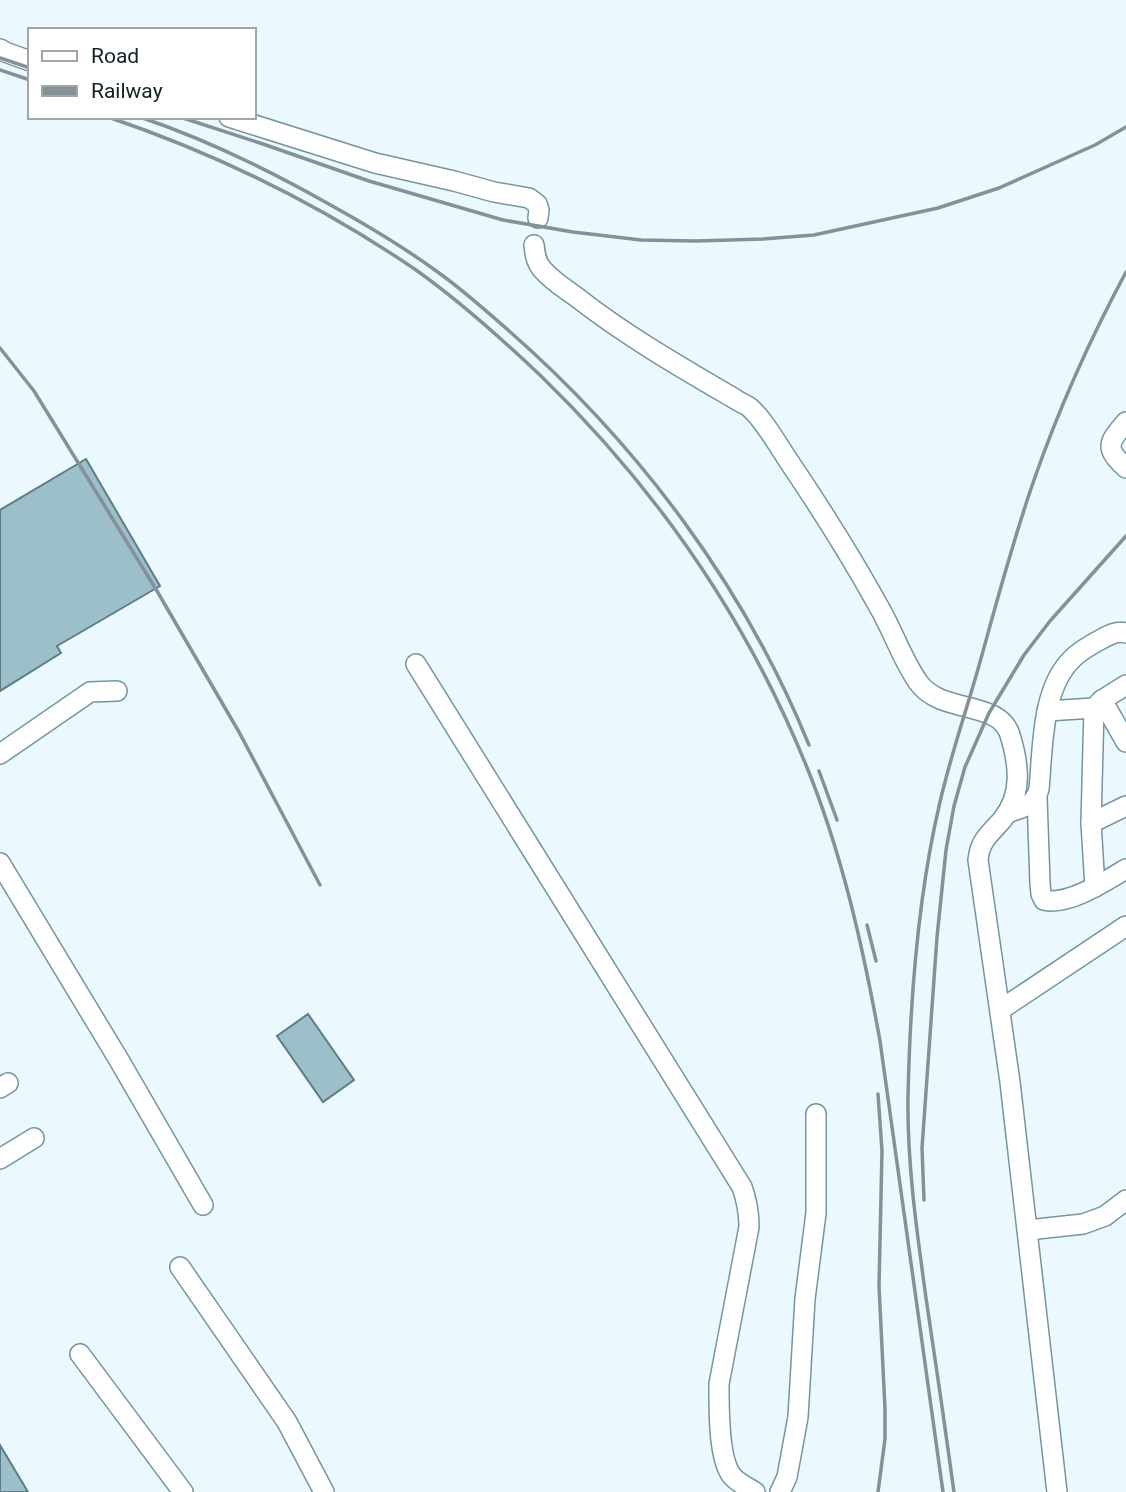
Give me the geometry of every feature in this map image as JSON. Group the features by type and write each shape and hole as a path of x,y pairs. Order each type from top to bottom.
{"street":[{"path":"0,49 28,60"},
{"path":"235,119 374,163 529,198 537,204 538,218"},
{"path":"534,244 535,256 541,269 597,313 644,345 751,409 823,514 880,608 920,684 930,695 945,702 989,713 1005,723 1009,731 1018,785 1007,813 979,849 978,860 1010,1082 1057,1492"},
{"path":"1126,422 1112,439 1110,449 1126,468"},
{"path":"1126,633 1110,634 1081,650 1058,678 1047,712 1037,798 1040,883 1044,900 1060,901 1095,887 1126,869"},
{"path":"416,664 694,1109 747,1199 748,1227 719,1384 719,1407 721,1434 730,1475 755,1492"},
{"path":"1047,712 1098,704 1126,685"},
{"path":"0,754 90,692 117,691"},
{"path":"1098,704 1126,741"},
{"path":"1095,887 1091,823 1098,704"},
{"path":"1007,813 1027,806 1037,798"},
{"path":"1091,823 1126,806"},
{"path":"0,863 203,1205"},
{"path":"1000,1010 1126,926"},
{"path":"780,1492 786,1477 798,1417 805,1299 816,1213 816,1114"},
{"path":"0,1159 34,1138"},
{"path":"1028,1230 1083,1224 1105,1216 1126,1200"},
{"path":"180,1268 287,1422 324,1492"},
{"path":"80,1354 183,1492"}],"building":[{"path":"86,459 160,586 57,646 61,653 0,691 0,510"},
{"path":"308,1014 354,1080 323,1102 277,1036"},
{"path":"0,1445 28,1492 0,1492"}],"railway":[{"path":"0,58 28,67"},
{"path":"0,70 28,79"},
{"path":"113,119 189,147 306,203 380,246 449,295 527,363 583,419 659,509 726,607 782,711 806,765 819,798 850,901 880,1041 943,1492"},
{"path":"145,119 259,167 384,236 457,286 555,374 643,469 719,573 783,686 809,745"},
{"path":"186,119 369,181 503,220 641,240 696,241 814,235 938,208 999,188 1095,145 1126,127"},
{"path":"954,1492 919,1248 909,1147 911,1023 926,874 944,784 1026,503 1076,374 1126,272"},
{"path":"0,348 34,391 157,591 239,732 320,885"},
{"path":"924,1200 922,1148 937,937 946,850 965,767 989,713 1024,655 1050,621 1126,536"},
{"path":"819,771 837,820"},
{"path":"867,925 876,961"},
{"path":"878,1094 882,1151 879,1286 885,1439 878,1492"}]}
